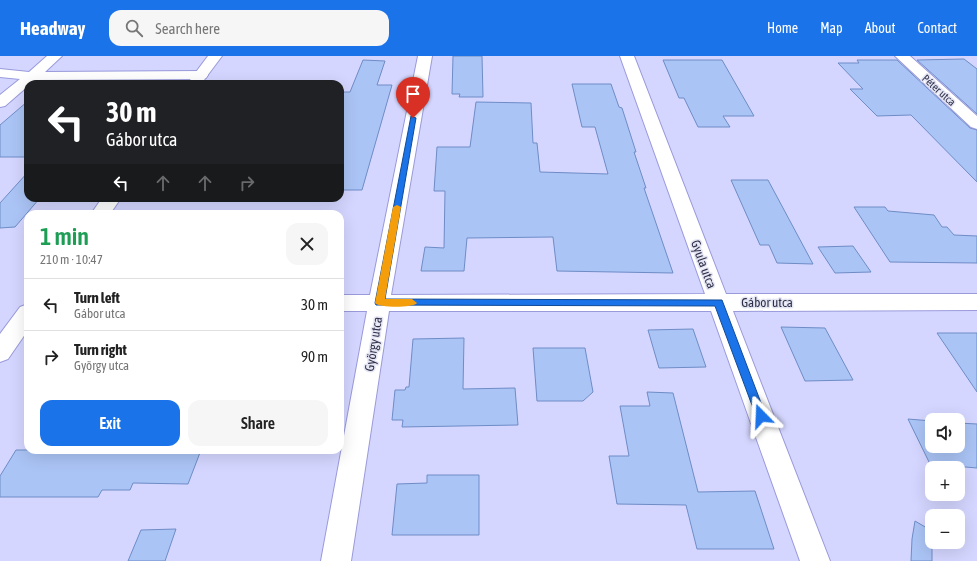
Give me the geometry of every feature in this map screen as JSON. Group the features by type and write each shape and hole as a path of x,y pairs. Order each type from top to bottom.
{"street":[{"path":"27,80 55,56"},
{"path":"0,73 32,76 198,79 215,56"},
{"name":"György utca","path":"336,561 379,303 425,56"},
{"name":"Gyula utca","path":"627,56 815,561"},
{"name":"Péter utca","path":"902,56 977,124"},
{"path":"0,102 24,82"},
{"name":"Gábor utca","path":"344,303 977,302"},
{"path":"0,352 24,319"}],"building":[{"path":"453,56 482,56 483,97 459,97 460,94 452,94"},
{"path":"964,59 977,69 977,114 917,60"},
{"path":"363,60 385,61 377,85 392,85 362,190 344,190 344,92 350,92"},
{"path":"663,60 722,60 754,116 723,116 730,127 698,127 684,98 679,98"},
{"path":"857,60 897,60 970,128 977,130 977,182 911,115 877,116 850,89 863,89 838,63 859,63"},
{"path":"572,84 611,84 619,107 622,108 646,188 644,188 673,273 557,271 553,237 467,238 464,271 421,271 425,247 444,248 445,191 434,191 437,147 470,147 476,102 531,103 533,143 537,143 540,172 608,174 595,127 582,127"},
{"path":"24,104 24,157 0,157 0,125"},
{"path":"24,176 24,202 37,202 30,210 24,210 24,217 15,227 0,228 0,203"},
{"path":"731,180 768,180 813,264 777,263 769,245 760,245"},
{"path":"854,207 885,207 888,211 934,215 942,227 947,227 954,235 977,236 977,263 890,262"},
{"path":"853,246 871,272 835,273 818,247"},
{"path":"781,327 825,328 853,380 805,381"},
{"path":"693,329 706,367 659,368 648,330"},
{"path":"937,333 977,333 977,392"},
{"path":"464,338 463,389 515,388 518,425 402,427 403,420 392,420 395,390 405,390 406,387 409,387 413,339"},
{"path":"533,348 585,348 593,392 583,401 537,401"},
{"path":"647,392 673,393 698,492 755,491 774,549 697,549 686,505 617,504 609,456 629,456 620,406 650,406"},
{"path":"908,419 925,420 925,453 965,453 965,423 977,424 977,468 965,467 965,461 929,461"},
{"path":"16,450 24,450 24,454 199,454 188,484 133,483 130,490 102,490 98,497 0,497 0,476"},
{"path":"427,475 479,475 479,535 392,535 397,484 427,483"},
{"path":"915,521 925,527 925,549 932,549 932,561 911,561"},
{"path":"176,529 165,561 128,561 141,530"}],"slow traffic":[{"path":"397,207 379,303 412,303"}],"route":[{"path":"413,118 379,303 718,302 761,416"}]}
